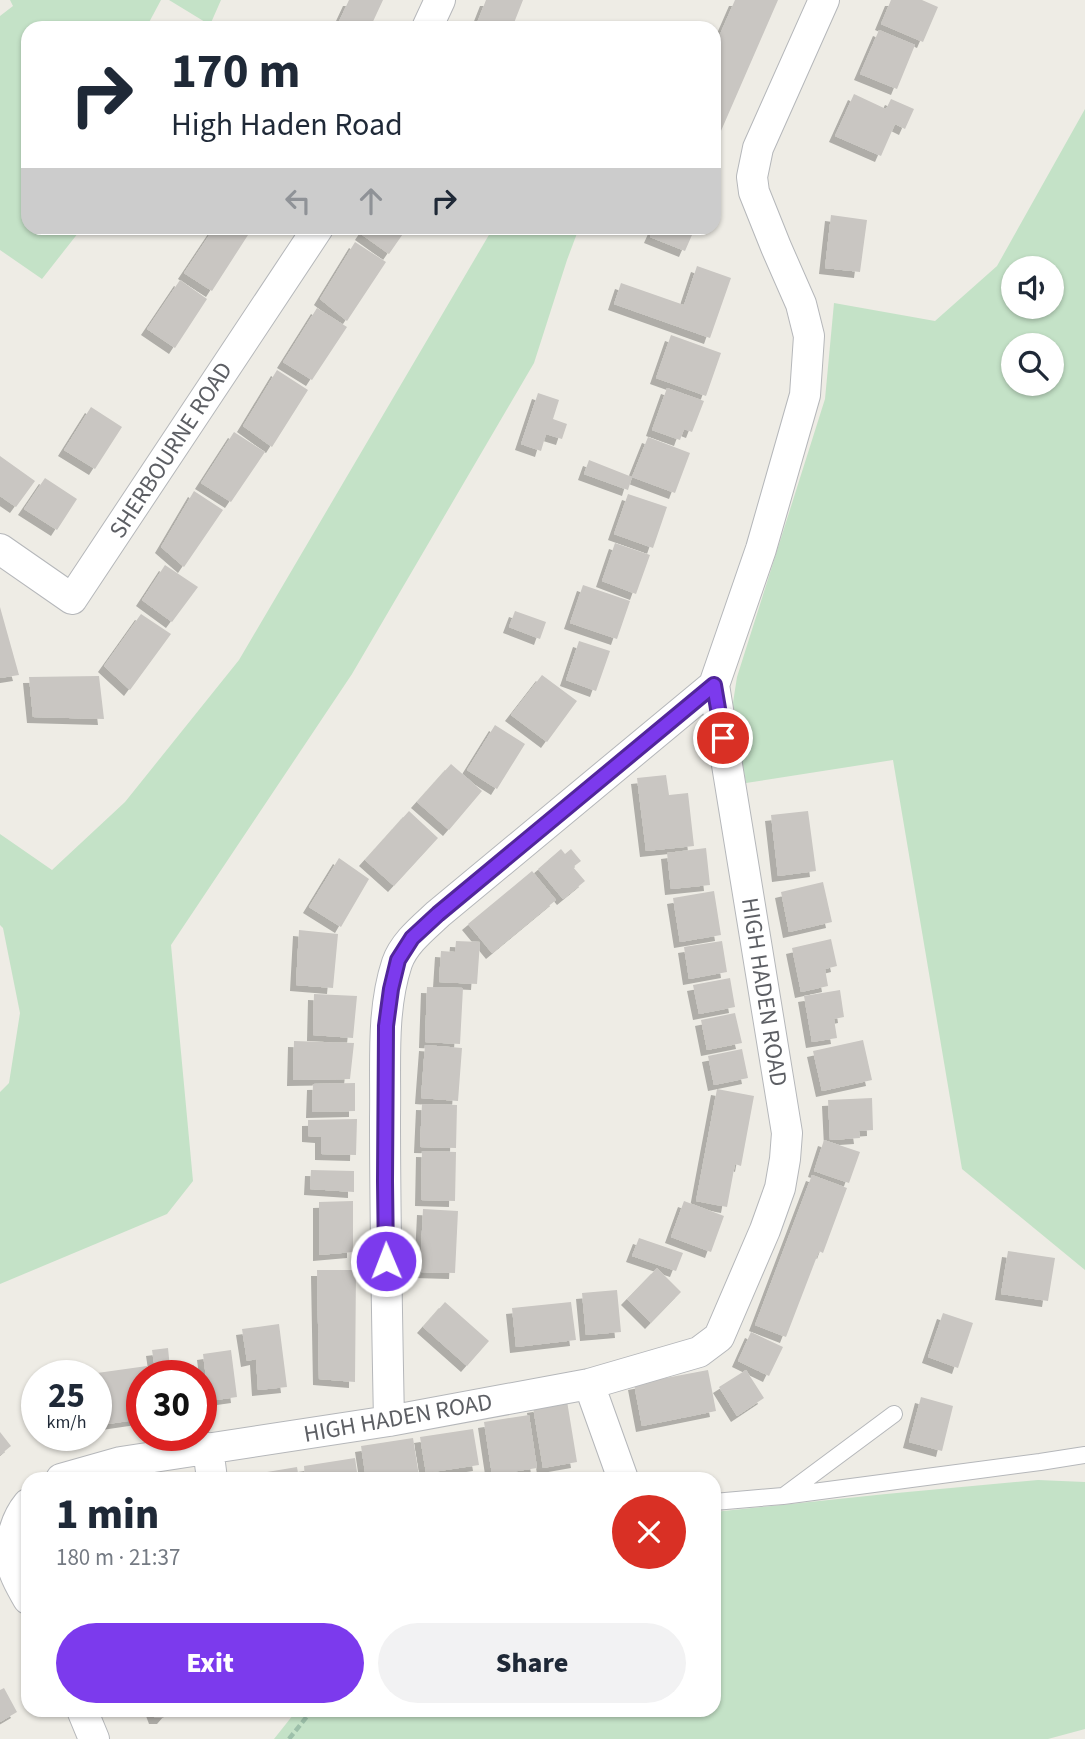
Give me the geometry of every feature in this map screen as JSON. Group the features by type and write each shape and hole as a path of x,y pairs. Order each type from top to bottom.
{"street":[{"path":"430,21 440,0"},
{"name":"HIGH HADEN ROAD","path":"217,1447 389,1422 589,1384 699,1352 719,1337 765,1230 780,1188 787,1133 714,685 761,550 805,395 809,336 801,304 754,192 752,177 758,148 824,0"},
{"name":"SHERBOURNE ROAD","path":"0,550 72,599 313,235"},
{"path":"389,1422 385,1181 386,1026 398,960 412,938 438,914 714,685"},
{"path":"589,1384 620,1472"},
{"name":"HIGH HADEN ROAD","path":"86,1472 121,1462 189,1451"},
{"path":"208,1451 211,1472"},
{"path":"21,1516 14,1527 12,1550 13,1569 21,1585"},
{"path":"85,1717 94,1739"}],"lane":[{"path":"783,1496 894,1414"},
{"path":"721,1501 783,1496 1085,1455"}],"path":[{"path":"289,1739 306,1717"}],"green space":[{"path":"10,0 161,0 150,21 21,21 21,235 77,235 42,279 0,250 0,16 13,6"},
{"path":"169,0 221,0 212,21 203,21"},
{"path":"1085,109 1085,1270 962,1169 893,760 746,783 732,709 737,677 825,399 834,303 935,321 997,266 1001,259 1001,319 1064,319 1064,256 1003,256"},
{"path":"489,235 576,235 534,363 352,674 171,945 193,1181 167,1214 0,1284 0,1092 9,1083 20,1013 3,928 0,925 0,834 52,870 125,802 239,660"},
{"path":"1038,1480 1085,1482 1085,1729 1048,1739 274,1739 291,1717 721,1717 721,1511"}],"building":[{"path":"349,0 383,0 373,21 339,21"},
{"path":"486,0 523,0 515,21 478,21"},
{"path":"735,0 778,0 721,131 721,32"},
{"path":"891,0 922,0 938,7 923,42 881,24"},
{"path":"879,30 915,45 897,89 860,74"},
{"path":"854,94 886,109 891,99 914,109 905,129 895,124 881,156 835,136"},
{"path":"831,215 867,220 860,272 825,268"},
{"path":"209,235 248,235 212,291 184,273"},
{"path":"362,235 402,235 389,254"},
{"path":"651,235 692,235 685,251 650,237"},
{"path":"355,242 386,262 347,321 320,299"},
{"path":"697,266 731,278 710,338 614,304 621,283 684,305"},
{"path":"180,280 207,299 175,348 147,329"},
{"path":"317,308 347,327 312,380 283,362"},
{"path":"671,335 721,353 706,396 656,378"},
{"path":"277,370 308,390 272,447 243,426"},
{"path":"667,388 704,401 692,432 684,429 680,440 652,430"},
{"path":"538,393 559,400 553,419 567,424 562,439 546,434 541,451 521,444"},
{"path":"91,407 122,427 95,469 64,450"},
{"path":"234,432 265,452 231,502 201,483"},
{"path":"648,437 690,453 675,493 632,477"},
{"path":"0,456 35,481 16,507 0,496"},
{"path":"589,460 632,477 628,490 584,474"},
{"path":"45,478 77,499 57,530 24,509"},
{"path":"194,491 223,510 184,567 161,547"},
{"path":"628,494 667,507 653,548 614,534"},
{"path":"615,543 650,555 636,594 602,581"},
{"path":"165,565 198,587 172,622 142,600"},
{"path":"583,585 630,601 617,639 570,623"},
{"path":"0,607 19,675 0,678"},
{"path":"515,611 546,622 540,639 509,627"},
{"path":"141,614 171,634 130,690 104,666"},
{"path":"579,641 610,651 596,691 566,680"},
{"path":"542,675 577,701 547,742 511,715"},
{"path":"99,676 104,719 33,717 29,677"},
{"path":"495,725 525,744 497,789 467,770"},
{"path":"451,764 482,791 449,830 417,802"},
{"path":"666,775 669,795 688,793 694,846 646,851 637,778"},
{"path":"409,811 438,838 394,886 365,860"},
{"path":"808,811 816,871 778,876 771,815"},
{"path":"706,848 710,885 671,889 667,853"},
{"path":"561,849 565,854 571,849 581,861 573,867 585,881 563,899 538,869"},
{"path":"339,858 369,879 341,927 309,907"},
{"path":"532,871 556,900 492,953 468,924"},
{"path":"823,882 832,922 789,932 781,892"},
{"path":"714,891 721,935 680,942 673,898"},
{"path":"299,930 338,934 333,988 296,985"},
{"path":"831,939 837,966 825,969 828,986 801,992 792,948"},
{"path":"456,941 480,942 477,984 439,982 441,951 455,952"},
{"path":"722,941 727,972 689,979 684,947"},
{"path":"730,978 735,1007 699,1014 693,985"},
{"path":"427,987 463,988 460,1044 425,1042"},
{"path":"840,990 844,1017 834,1019 837,1038 812,1042 804,996"},
{"path":"314,994 357,996 353,1038 313,1035"},
{"path":"735,1013 742,1043 707,1050 701,1020"},
{"path":"863,1040 872,1080 822,1091 813,1051"},
{"path":"294,1041 354,1043 350,1079 293,1080"},
{"path":"425,1045 462,1048 458,1101 421,1098"},
{"path":"742,1049 748,1078 714,1085 708,1056"},
{"path":"355,1083 355,1111 312,1112 313,1084"},
{"path":"717,1089 754,1096 741,1166 735,1164 727,1207 696,1201"},
{"path":"872,1098 873,1130 859,1131 860,1138 830,1140 828,1100"},
{"path":"422,1104 457,1105 456,1148 420,1147"},
{"path":"357,1119 356,1155 321,1154 321,1137 308,1136 308,1120"},
{"path":"824,1140 860,1152 849,1183 814,1171"},
{"path":"422,1151 456,1152 455,1201 421,1200"},
{"path":"311,1170 354,1171 354,1192 310,1189"},
{"path":"812,1175 847,1188 823,1253 819,1251 786,1337 755,1325"},
{"path":"353,1201 353,1252 319,1255 319,1202"},
{"path":"684,1201 724,1216 711,1252 671,1237"},
{"path":"423,1209 458,1211 455,1273 420,1272"},
{"path":"639,1238 683,1253 676,1271 632,1256"},
{"path":"1008,1251 1055,1258 1048,1301 1001,1294"},
{"path":"657,1268 681,1292 651,1323 627,1299"},
{"path":"317,1270 356,1270 355,1382 319,1379"},
{"path":"617,1290 621,1332 586,1335 582,1293"},
{"path":"445,1302 489,1341 467,1366 423,1327"},
{"path":"571,1302 576,1340 516,1347 512,1308"},
{"path":"943,1313 973,1323 958,1368 928,1357"},
{"path":"279,1324 287,1387 258,1390 256,1359 247,1361 242,1329"},
{"path":"751,1332 783,1347 769,1376 738,1361"},
{"path":"168,1348 169,1360 154,1360 152,1350"},
{"path":"231,1350 237,1397 217,1400 217,1360 204,1360 203,1354"},
{"path":"126,1369 126,1421 112,1423 112,1371"},
{"path":"708,1370 716,1411 642,1426 634,1384"},
{"path":"746,1370 764,1398 737,1416 719,1387"},
{"path":"921,1397 953,1406 942,1451 909,1442"},
{"path":"567,1401 577,1462 543,1468 533,1407"},
{"path":"529,1415 537,1468 492,1472 484,1422"},
{"path":"473,1429 479,1465 426,1472 420,1437"},
{"path":"0,1432 11,1446 0,1455"},
{"path":"413,1438 418,1472 365,1472 361,1446"},
{"path":"355,1458 357,1472 304,1472 304,1466"},
{"path":"297,1467 298,1472 267,1472"},
{"path":"4,1688 17,1712 0,1722 0,1690"}],"route":[{"path":"386,1261 386,1026 398,960 412,938 714,685 723,738"}]}
